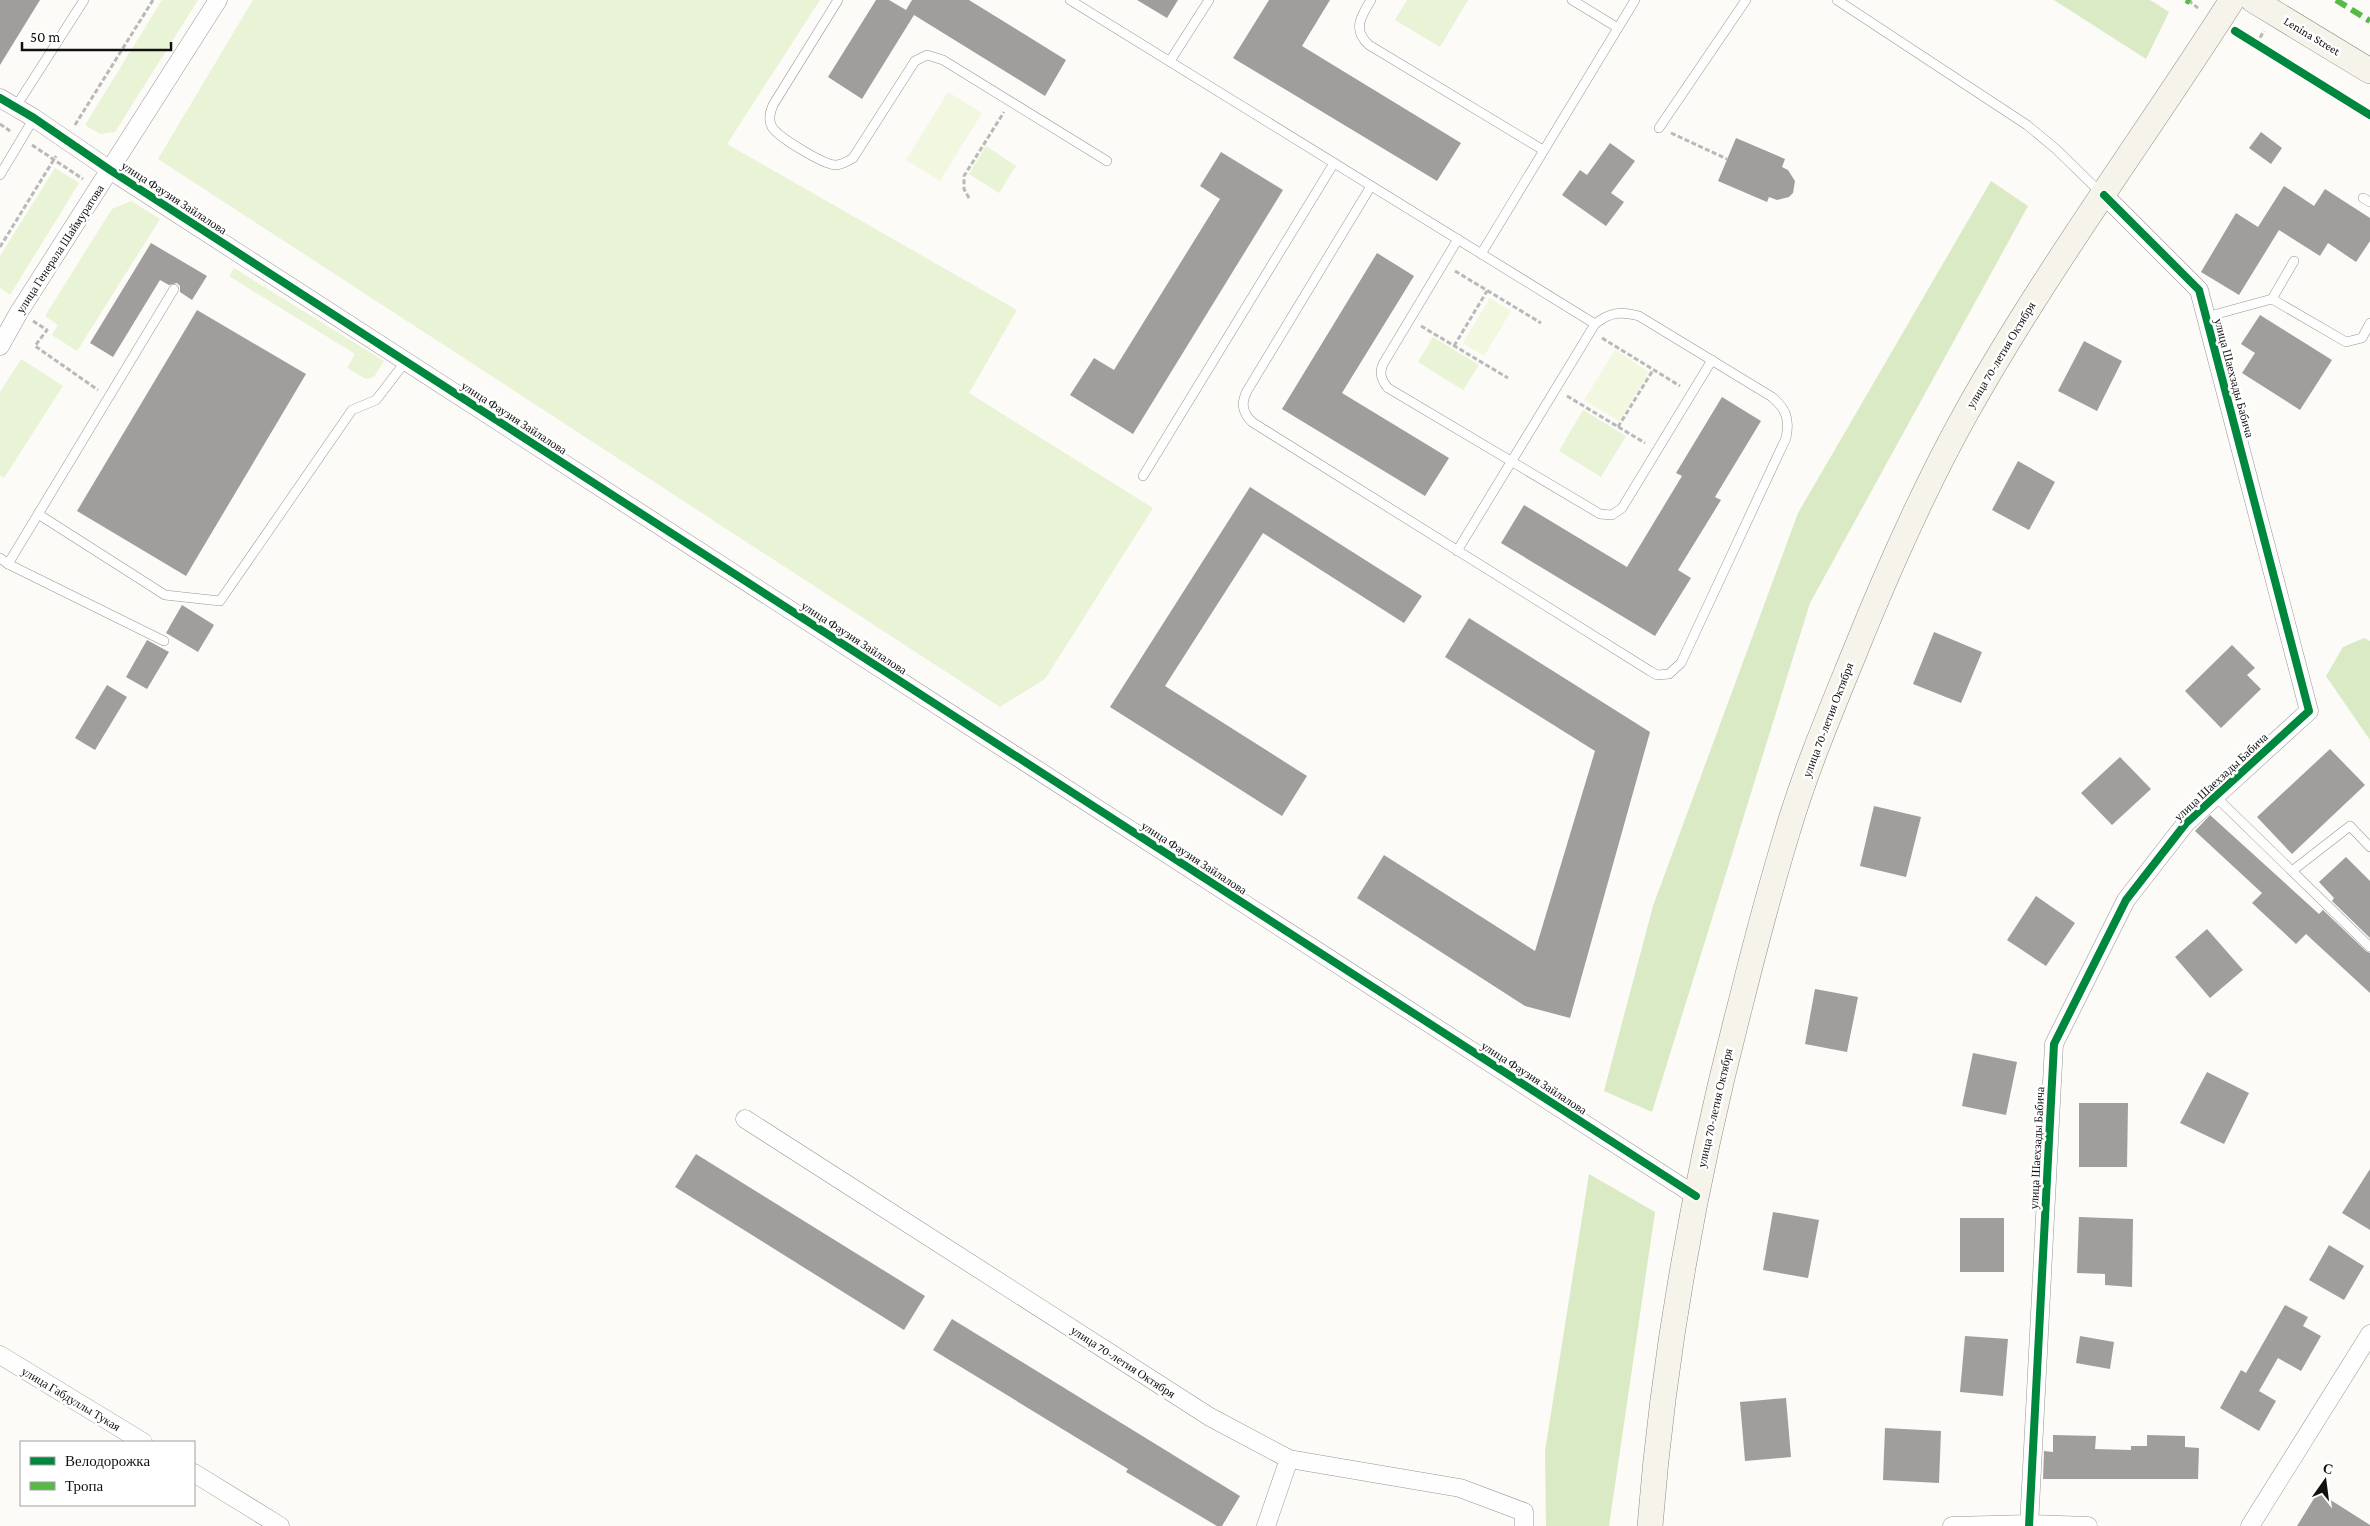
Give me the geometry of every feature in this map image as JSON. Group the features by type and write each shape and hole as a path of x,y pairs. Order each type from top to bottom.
{"main road":[{"name":"улица 70-летия Октября","path":"1650,1526 1656,1450 1668,1350 1696,1196 1724,1067 1758,935 1788,830 1836,697 1918,505 1965,415 2018,324 2232,0"},
{"name":"Lenina Street","path":"2253,0 2370,71"}],"street":[{"name":"улица Генерала Шаймуратова","path":"0,346 19,312 218,0"},
{"name":"улица Фаузия Зайлалова","path":"0,98 34,118 110,170 1696,1196"},
{"name":"улица Шаехзады Бабича","path":"2029,1525 2054,1044 2126,900 2186,822 2309,711 2199,290 2104,195"},
{"name":"улица 70-летия Октября","path":"745,1120 1210,1418 1289,1459 1460,1488 1524,1512 1524,1526"},
{"path":"2250,1526 2370,1334"},
{"name":"улица Габдуллы Тукая","path":"0,1355 141,1441"},
{"path":"1266,1526 1289,1459"},
{"path":"195,1474 280,1526"},
{"path":"1952,1526 2088,1526"}],"lane":[{"path":"15,108 84,0"},
{"path":"838,0 773,104 770,114 772,127 780,135 822,161 834,165 853,158 915,62 927,55 943,60 1107,161"},
{"path":"1070,0 1458,239 1593,328"},
{"path":"1170,61 1209,0"},
{"path":"1371,0 1359,22 1363,39 1544,150"},
{"path":"1572,0 1618,28"},
{"path":"1481,254 1635,0"},
{"path":"1659,128 1746,0"},
{"path":"1837,0 2027,125 2056,149 2104,195"},
{"path":"0,175 34,118"},
{"path":"1143,476 1334,162"},
{"path":"1372,186 1247,391 1243,398 1243,411 1252,422 1458,551 1650,671 1663,675 1676,670 1782,447 1789,427 1788,417 1783,407 1772,397 1639,316 1626,312 1614,313 1593,328 1458,551"},
{"path":"1458,239 1382,367 1383,382 1388,388 1594,512 1606,515 1622,508 1712,360"},
{"path":"2206,317 2272,298 2294,261"},
{"path":"8,564 174,290"},
{"path":"2272,298 2346,342 2362,338 2370,323"},
{"path":"38,514 165,596 220,601 352,410 376,400 406,361"},
{"path":"0,558 8,564 164,641"},
{"path":"2215,796 2370,947"},
{"path":"2292,871 2350,826 2370,847"}],"path":[{"path":"0,247 153,0"},
{"path":"2191,0 2190,2 2198,8"},
{"path":"2256,44 2264,30"},
{"path":"969,198 964,189 964,176 1010,101"},
{"path":"0,124 98,189"},
{"path":"1659,128 1727,159"},
{"path":"1443,264 1541,323"},
{"path":"1454,346 1488,290"},
{"path":"19,312 47,330 35,346 108,397"},
{"path":"1410,319 1508,378"},
{"path":"1593,328 1653,370 1692,393"},
{"path":"1618,427 1653,370"},
{"path":"1556,389 1657,450"}],"green space":[{"path":"162,0 198,0 115,132 100,134 85,125"},
{"path":"253,0 820,0 727,144 1017,310 969,393 1153,508 1045,679 1000,707 158,159"},
{"path":"1407,0 1468,0 1440,47 1395,20"},
{"path":"2054,0 2150,0 2169,12 2146,59"},
{"path":"948,92 982,113 940,181 906,160"},
{"path":"986,146 1016,166 999,193 969,174"},
{"path":"55,168 79,183 10,295 0,288 0,256"},
{"path":"1991,181 2028,206 1810,603 1652,1112 1604,1091 1653,906 1798,513"},
{"path":"131,201 160,219 77,351 52,335 58,325 45,316 112,209"},
{"path":"234,268 384,361 374,377 366,379 347,368 355,354 229,276"},
{"path":"1490,298 1511,311 1484,356 1463,343"},
{"path":"1433,337 1479,365 1463,390 1418,362"},
{"path":"1615,350 1649,372 1619,421 1584,400"},
{"path":"21,359 63,386 4,478 0,475 0,392"},
{"path":"1583,410 1626,436 1601,477 1559,451"},
{"path":"2364,638 2370,641 2370,740 2326,676 2343,647"},
{"path":"1589,1174 1655,1212 1609,1526 1546,1526 1545,1451"}],"building":[{"path":"0,0 40,0 0,65"},
{"path":"876,0 889,0 906,10 912,0 969,0 1066,60 1045,96 914,15 862,99 828,77"},
{"path":"1137,0 1178,0 1167,18"},
{"path":"1269,0 1330,0 1302,46 1461,143 1437,181 1233,58"},
{"path":"2261,132 2282,148 2271,164 2249,148"},
{"path":"1736,138 1785,159 1782,167 1788,170 1795,181 1793,193 1789,197 1777,200 1769,197 1767,202 1718,181"},
{"path":"1610,143 1635,161 1611,193 1624,202 1606,226 1562,195 1580,170 1587,175"},
{"path":"1221,152 1283,190 1133,434 1070,395 1094,358 1114,370 1220,199 1200,186"},
{"path":"2284,186 2314,206 2325,189 2370,218 2370,241 2356,262 2328,243 2320,256 2279,230 2239,295 2201,272 2236,213 2258,227"},
{"path":"151,243 207,276 192,300 180,292 180,286 177,283 169,285 160,280 113,357 90,343"},
{"path":"1377,253 1414,276 1342,393 1449,458 1425,496 1282,409"},
{"path":"197,310 306,374 186,576 77,511"},
{"path":"2260,315 2332,360 2300,410 2242,373 2255,353 2241,344"},
{"path":"2084,341 2122,361 2097,411 2058,391"},
{"path":"1722,397 1761,421 1715,497 1721,500 1678,570 1691,578 1655,636 1501,543 1524,505 1627,567 1682,476 1676,473"},
{"path":"2018,461 2055,482 2029,530 1992,510"},
{"path":"1250,487 1422,596 1404,623 1263,533 1165,686 1307,776 1282,816 1110,707"},
{"path":"182,605 214,625 198,652 166,633"},
{"path":"1469,618 1650,732 1570,1018 1525,1006 1357,898 1384,855 1535,951 1595,751 1445,657"},
{"path":"1934,632 1982,652 1961,703 1913,684"},
{"path":"147,640 169,652 147,689 126,677"},
{"path":"2232,645 2255,668 2247,675 2261,689 2221,728 2185,691"},
{"path":"107,685 127,697 95,750 75,738"},
{"path":"2330,749 2365,785 2292,854 2257,817"},
{"path":"2120,757 2151,789 2112,825 2081,793"},
{"path":"1874,806 1921,817 1906,877 1860,866"},
{"path":"2210,815 2319,914 2323,910 2370,953 2370,993 2306,934 2296,944 2252,903 2262,893 2195,831"},
{"path":"2346,857 2370,881 2370,938 2332,901 2334,898 2319,882"},
{"path":"2036,896 2075,923 2046,966 2007,940"},
{"path":"2207,929 2243,970 2210,998 2175,957"},
{"path":"1815,989 1858,997 1847,1052 1805,1044"},
{"path":"1973,1053 2017,1062 2006,1115 1962,1106"},
{"path":"2207,1072 2249,1093 2224,1144 2180,1123"},
{"path":"2079,1103 2128,1103 2127,1167 2079,1167"},
{"path":"696,1154 925,1296 904,1330 675,1187"},
{"path":"2370,1169 2370,1230 2342,1213"},
{"path":"1773,1212 1819,1220 1808,1278 1763,1270"},
{"path":"2079,1217 2133,1219 2132,1287 2105,1285 2105,1274 2077,1273"},
{"path":"1960,1218 2004,1218 2004,1272 1960,1272"},
{"path":"2329,1245 2364,1266 2344,1300 2309,1280"},
{"path":"2285,1305 2308,1317 2303,1326 2321,1336 2301,1371 2278,1358 2259,1391 2276,1401 2259,1431 2220,1408 2241,1370 2246,1373"},
{"path":"952,1319 1240,1496 1222,1526 1217,1526 1126,1472 1128,1469 933,1350"},
{"path":"1965,1336 2008,1339 2003,1396 1960,1392"},
{"path":"2080,1336 2114,1342 2110,1369 2076,1363"},
{"path":"1786,1398 1791,1457 1745,1461 1740,1402"},
{"path":"1885,1428 1941,1431 1939,1483 1883,1480"},
{"path":"2053,1435 2096,1436 2095,1449 2131,1450 2131,1446 2147,1446 2147,1435 2185,1436 2185,1447 2199,1448 2198,1479 2043,1479 2044,1451 2053,1452"},
{"path":"2318,1492 2370,1525 2370,1526 2297,1526"}],"marked path":[{"path":"2186,0 2190,2"},
{"path":"2336,0 2370,21"}],"cycle path":[{"path":"2235,31 2370,115"},
{"path":"0,98 34,118 110,170 1696,1196"},
{"path":"2029,1526 2054,1044 2126,900 2186,823 2309,711 2199,290 2104,195"}]}
